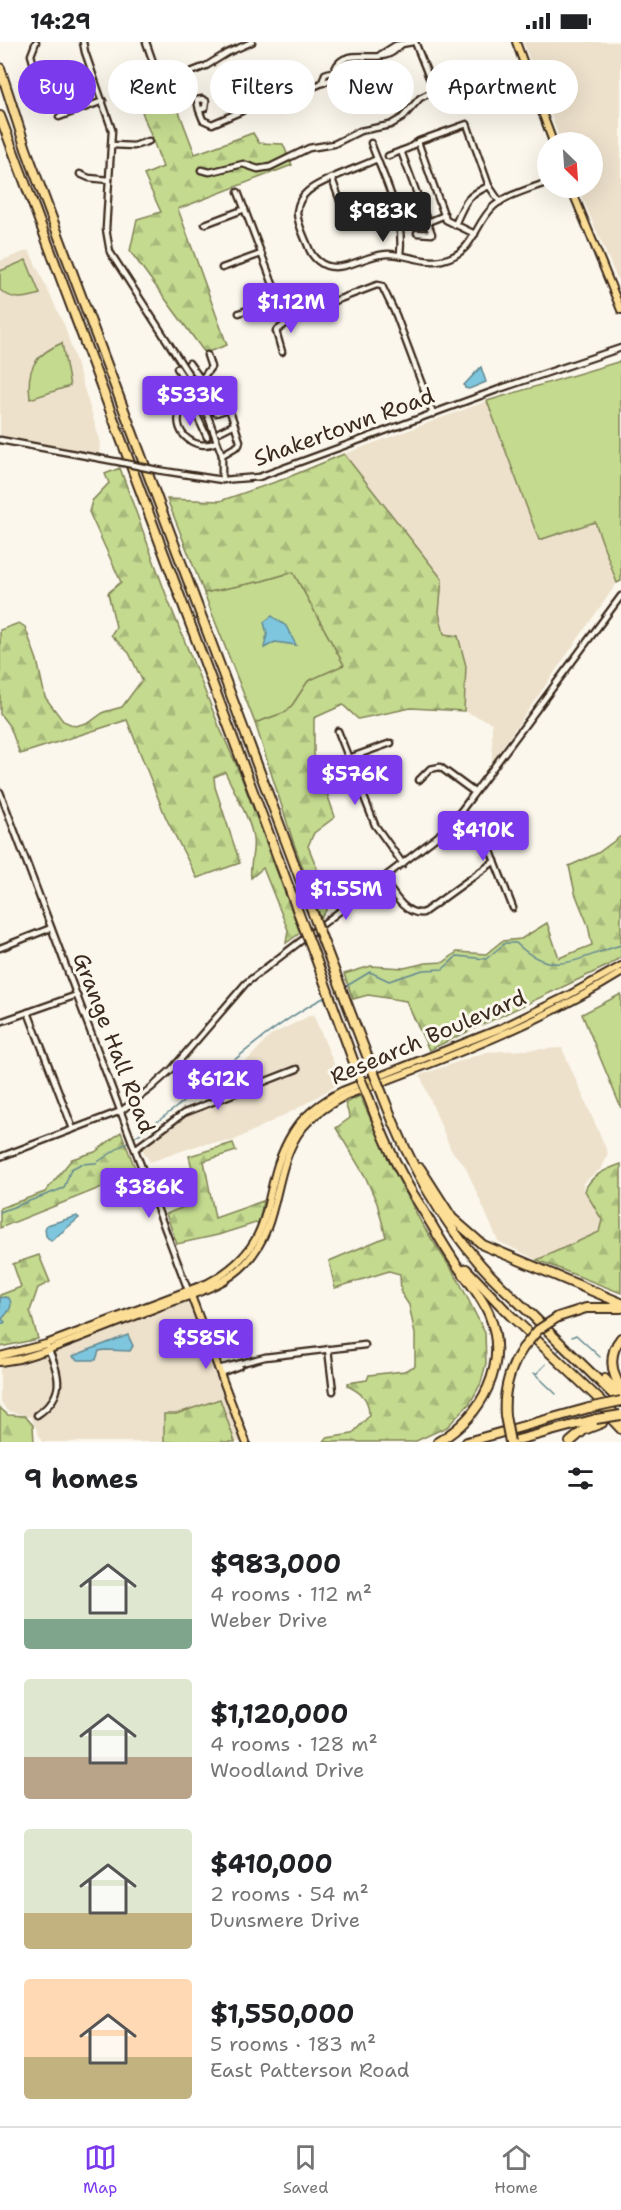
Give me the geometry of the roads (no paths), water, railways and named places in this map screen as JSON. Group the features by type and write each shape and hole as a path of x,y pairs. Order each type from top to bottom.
{"highway":[{"path":"0,68 26,149 395,1129 433,1202 480,1264 621,1402"},
{"path":"0,116 383,1137 397,1166 435,1229 485,1306 492,1324 495,1350 492,1377 480,1403 462,1425 438,1442"},
{"path":"395,1129 448,1212 473,1238 495,1252 621,1303"},
{"path":"435,1229 480,1286 621,1418"},
{"path":"505,1290 537,1315 621,1395"},
{"path":"621,1308 603,1306 586,1308 558,1317 538,1330 514,1363 504,1399 510,1442 621,1418"},
{"path":"621,1338 614,1350 612,1361 614,1376 621,1388"},
{"path":"567,1369 621,1430"},
{"path":"467,1442 589,1408 621,1402"},
{"path":"520,1442 600,1421"},
{"path":"570,1442 584,1430 600,1421"}],"main road":[{"path":"516,42 523,60"},
{"path":"543,114 549,132"},
{"path":"575,198 621,310"},
{"name":"Research Boulevard","path":"189,1292 221,1275 243,1257 253,1244 265,1221 284,1149 300,1123 324,1101 342,1091 499,1029 567,996 621,966"},
{"name":"Research Boulevard","path":"0,1362 19,1359 189,1292 220,1283 246,1263 255,1251 270,1224 287,1157 294,1140 312,1118 345,1096 500,1034 572,1000 621,973"},
{"name":"Grange Hall Road","path":"189,1292 246,1442"},
{"name":"Research Boulevard","path":"0,1356 47,1347"}],"street":[{"path":"32,60 31,55 36,42"},
{"path":"83,42 111,124 112,145 106,233 112,256 192,378 204,403 222,456 222,480"},
{"path":"146,42 159,80 166,82 200,69 252,42"},
{"path":"315,86 332,79 334,71 341,62 355,56 380,56 391,48 414,42 426,69"},
{"path":"201,170 210,172 243,164 258,169 270,167 309,148 334,144 360,131 390,125 402,118 426,95"},
{"path":"59,117 103,101"},
{"path":"199,110 203,120 212,124 236,114"},
{"path":"388,156 467,124 489,186 500,202"},
{"path":"112,145 134,146 149,141"},
{"path":"418,142 445,216 449,222 475,234"},
{"path":"371,143 399,219 402,240 400,255"},
{"path":"401,151 432,234 417,233"},
{"path":"377,159 312,188 301,199 298,206 298,220 309,250 317,260 327,266 336,267 376,255 400,255 441,260 456,255 475,234 483,219 500,202 537,187"},
{"path":"80,174 89,178 109,180"},
{"path":"332,179 345,214"},
{"path":"455,225 472,194 489,186"},
{"path":"238,192 284,314 288,317"},
{"path":"205,224 245,209"},
{"path":"428,222 445,216"},
{"path":"222,268 261,254"},
{"path":"288,317 377,285 382,286 433,414"},
{"path":"239,313 278,298"},
{"path":"282,352 276,331 286,323 288,317"},
{"name":"Shakertown Road","path":"0,440 157,470 222,480 242,480 262,476 498,389 621,348"},
{"path":"201,380 212,367 207,355"},
{"path":"189,363 209,390 216,412 225,410"},
{"path":"177,368 193,395 193,407 207,436"},
{"path":"166,383 180,412 178,416 186,439 197,445 207,446 216,442"},
{"path":"180,412 204,403 213,402 226,405 240,441 239,445 222,456"},
{"path":"219,432 233,425"},
{"path":"0,1157 121,1111 172,1068 229,999 246,983 438,836 460,811 621,596"},
{"path":"338,731 375,825 403,864"},
{"path":"349,758 391,743"},
{"path":"419,780 430,769 440,767 474,792"},
{"name":"Grange Hall Road","path":"0,792 189,1292"},
{"path":"460,811 482,832 513,908"},
{"path":"382,879 407,910 423,913 495,861"},
{"path":"0,948 51,928"},
{"path":"0,1022 77,995"},
{"path":"28,1012 73,1129"},
{"path":"135,1149 184,1113 297,1069"},
{"path":"219,1371 265,1357 365,1345"},
{"path":"37,1415 52,1402 58,1388 57,1373 47,1347"},
{"path":"328,1349 333,1391"}],"water":[{"path":"481,367 486,382 469,389 465,388 464,385"},
{"path":"272,616 286,626 296,645 275,642 264,648 267,634 264,622"},
{"path":"77,1216 79,1218 51,1241 46,1236 47,1225"},
{"path":"0,1298 9,1298 11,1307 2,1319 5,1322 0,1325"},
{"path":"128,1335 133,1346 130,1351 99,1351 96,1360 78,1360 73,1356"}],"waterway":[{"path":"345,987 370,972 389,981 423,970 443,969 457,956 486,959 505,943 516,943 543,961 555,963 579,959 621,945"},
{"path":"133,1138 182,1103 276,1028 327,996"},
{"path":"0,1212 64,1188 71,1169 81,1164 96,1163 129,1141"},
{"path":"572,1337 576,1335 600,1357"},
{"path":"536,1374 546,1364"},
{"path":"534,1373 556,1394"}]}
